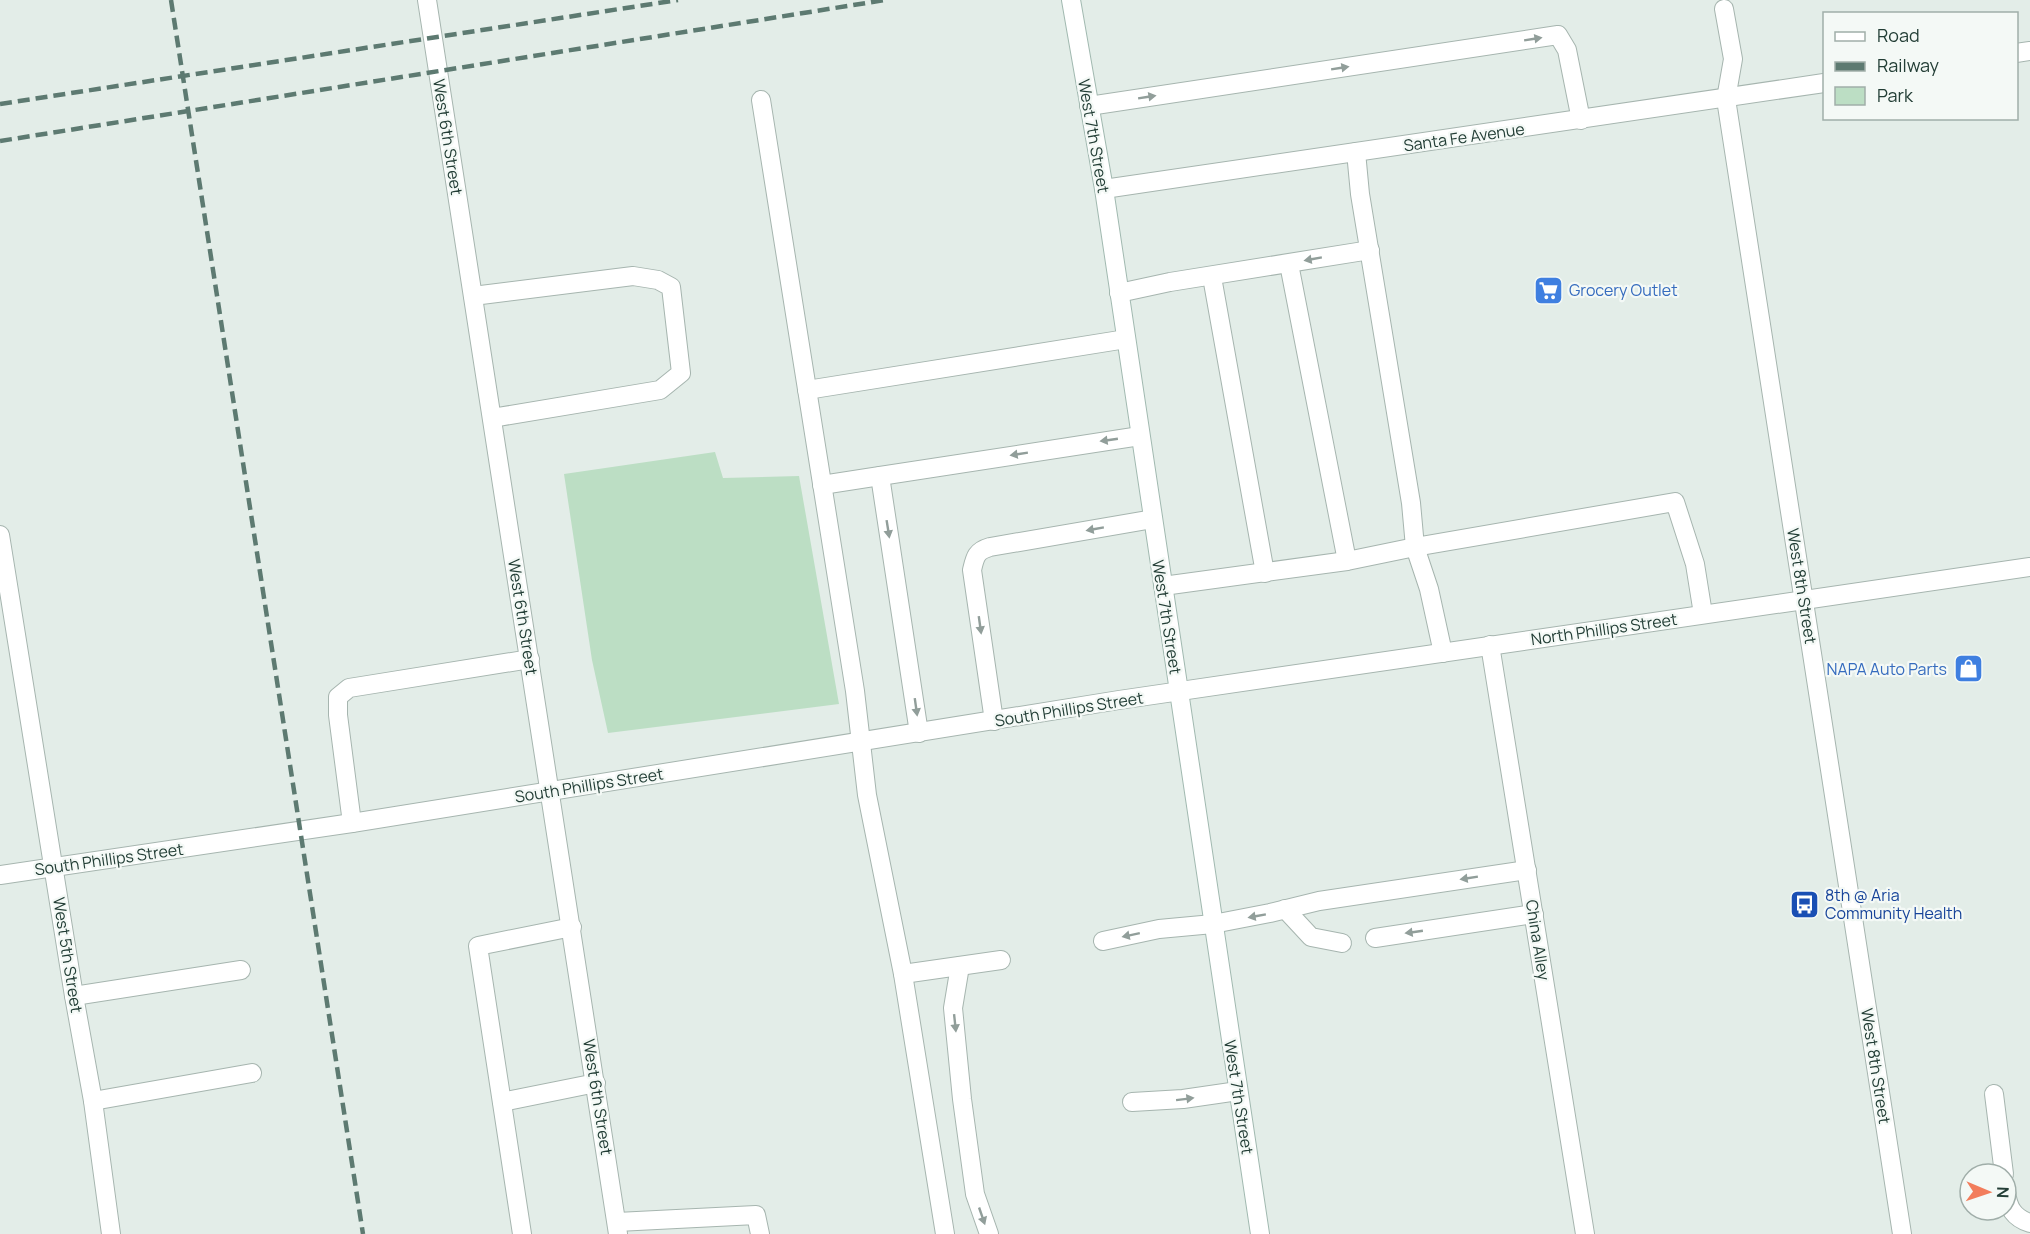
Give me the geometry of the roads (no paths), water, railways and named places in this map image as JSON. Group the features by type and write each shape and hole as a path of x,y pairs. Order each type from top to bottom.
{"street":[{"name":"West 6th Street","path":"427,0 618,1228"},
{"name":"West 7th Street","path":"1071,0 1104,189 1260,1234"},
{"name":"West 8th Street","path":"1724,9 1733,59 1726,99 1902,1234"},
{"path":"1089,106 1558,35 1567,50 1581,120"},
{"name":"Santa Fe Avenue","path":"1104,189 1823,83"},
{"path":"761,100 862,742 867,795 903,974 945,1234"},
{"path":"1356,152 1360,194 1410,503 1415,547 1429,590 1443,652"},
{"path":"1119,293 1170,282 1370,250"},
{"path":"1288,264 1347,561"},
{"path":"473,296 633,276 658,280 671,287 681,374 660,390 492,418"},
{"path":"1212,277 1264,573"},
{"path":"807,390 1126,339"},
{"path":"822,485 1140,436"},
{"path":"880,476 919,733"},
{"path":"1162,586 1347,561 1675,502 1695,564 1703,614"},
{"path":"994,721 972,570 975,555 982,549 990,547 1153,519"},
{"name":"West 5th Street","path":"0,535 93,1101 111,1234"},
{"name":"North Phillips Street","path":"1178,691 2030,567"},
{"name":"China Alley","path":"1490,645 1586,1234"},
{"path":"352,823 338,715 338,698 349,688 530,659"},
{"name":"South Phillips Street","path":"0,875 352,823 1178,691"},
{"path":"1103,941 1159,929 1213,924 1319,901 1527,870"},
{"path":"1285,909 1311,937 1342,944"},
{"path":"1375,938 1534,914"},
{"path":"522,1234 478,946 572,927"},
{"path":"903,974 1001,960"},
{"path":"960,966 953,1008 962,1099 975,1194 988,1234"},
{"path":"74,996 241,970"},
{"path":"93,1101 252,1073"},
{"path":"502,1102 596,1083"},
{"path":"1132,1102 1183,1099 1238,1090"},
{"path":"1994,1094 2002,1162"},
{"path":"618,1228 756,1215 760,1234"}],"railway":[{"path":"171,0 363,1234"},
{"path":"0,104 678,0"},
{"path":"0,141 885,0"}],"place":[{"name":"Grocery Outlet","path":"1548,290"},
{"name":"NAPA Auto Parts","path":"1968,669"},
{"name":"8th @ Aria Community Health","path":"1804,904"}]}
